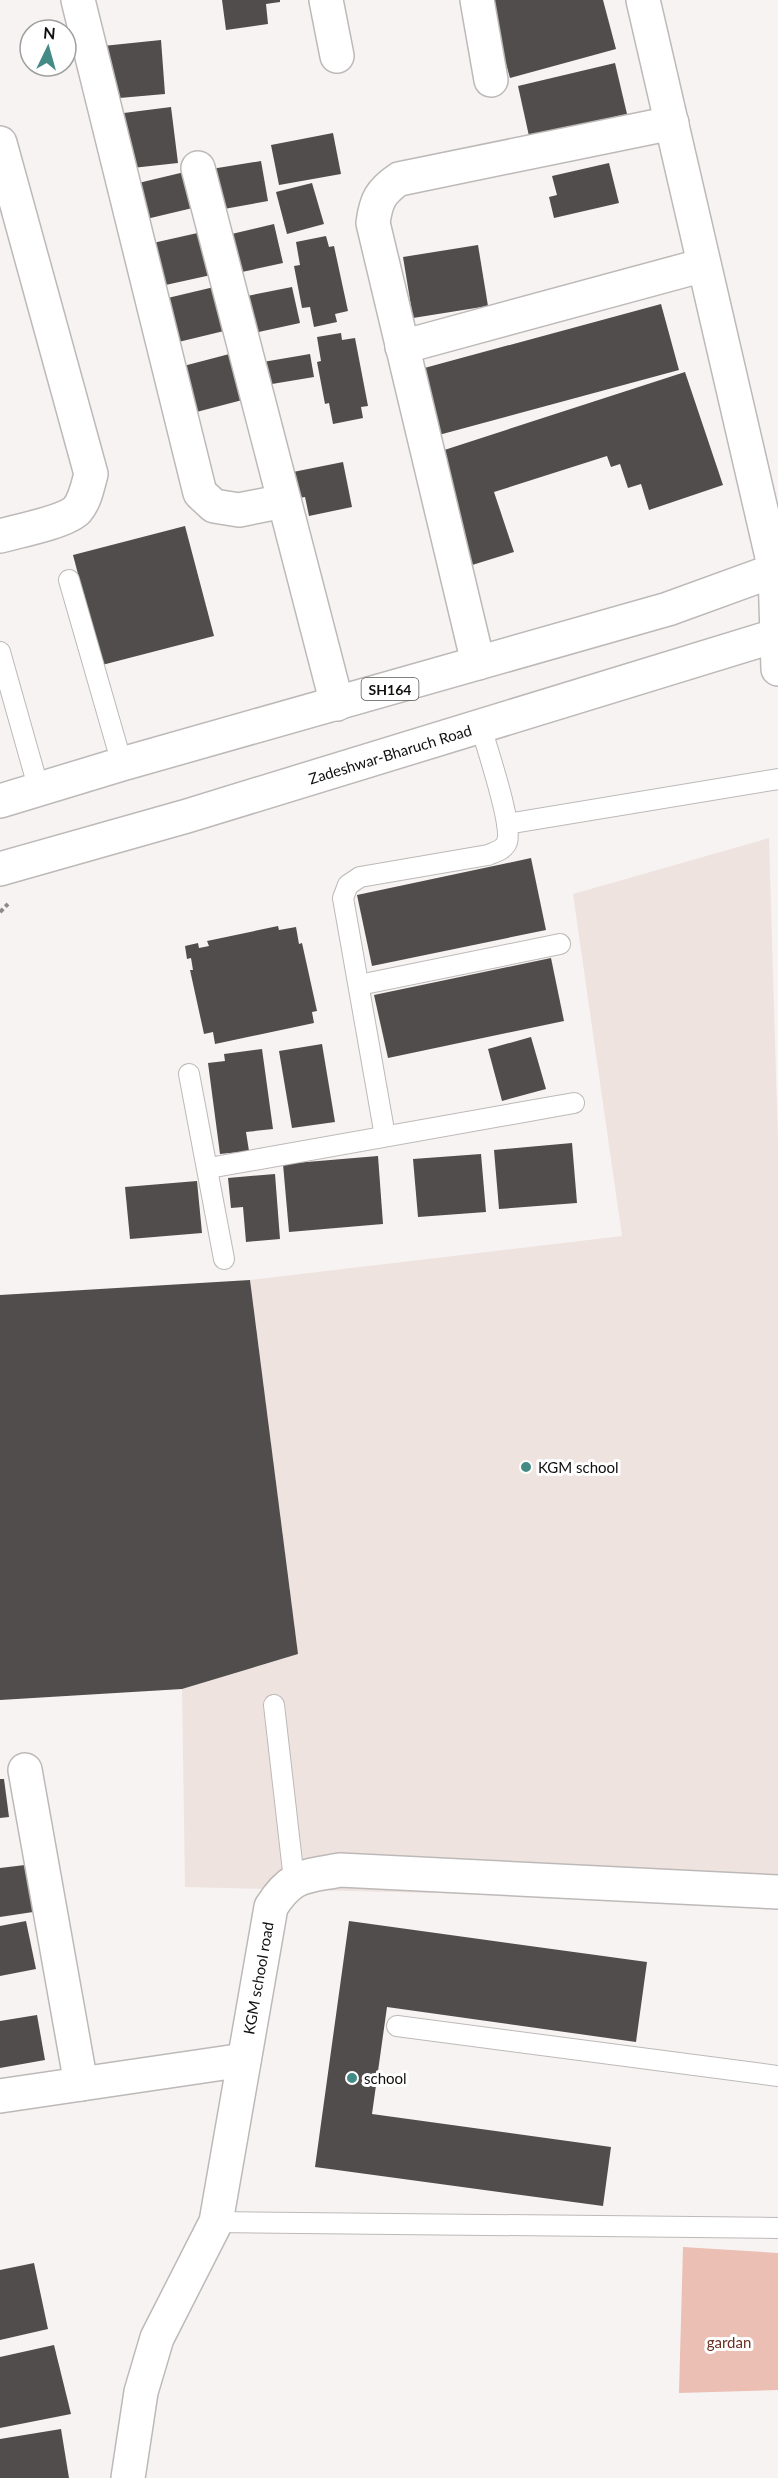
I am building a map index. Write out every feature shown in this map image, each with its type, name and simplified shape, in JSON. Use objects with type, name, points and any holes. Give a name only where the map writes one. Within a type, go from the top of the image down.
[{"type":"street","points":[[78,0],[200,493],[214,506],[239,510],[284,501]]},
{"type":"street","points":[[326,0],[337,56]]},
{"type":"street","points":[[477,0],[491,80]]},
{"type":"street","points":[[643,0],[777,570],[778,669]]},
{"type":"street","points":[[478,663],[373,223],[376,202],[383,190],[399,179],[672,123]]},
{"type":"street","points":[[0,536],[56,520],[76,510],[86,493],[91,474],[2,157]]},
{"type":"street","points":[[198,168],[337,704]]},
{"type":"street","points":[[402,347],[704,265]]},
{"type":"street","name":"SH164","points":[[0,801],[122,764],[668,609],[777,570]]},
{"type":"street","name":"Zadeshwar-Bharuch Road","points":[[0,869],[778,636]]},
{"type":"street","points":[[25,1770],[81,2084]]},
{"type":"street","points":[[294,1880],[339,1870],[778,1892]]},
{"type":"street","name":"KGM school road","points":[[128,2478],[141,2392],[157,2338],[216,2222],[271,1907],[280,1893],[294,1880]]},
{"type":"street","points":[[0,2096],[244,2060]]},
{"type":"lane","points":[[69,580],[122,764]]},
{"type":"lane","points":[[0,652],[39,790]]},
{"type":"lane","points":[[385,1136],[343,898],[348,885],[360,877],[488,855],[501,850],[507,842],[507,824],[480,727]]},
{"type":"lane","points":[[507,824],[778,780]]},
{"type":"lane","points":[[359,985],[560,944]]},
{"type":"lane","points":[[189,1074],[209,1168],[224,1260]]},
{"type":"lane","points":[[209,1168],[574,1103]]},
{"type":"lane","points":[[274,1706],[294,1880]]},
{"type":"lane","points":[[397,2026],[778,2076]]},
{"type":"lane","points":[[216,2222],[778,2228]]},
{"type":"shaded area","name":"KGM school","points":[[769,838],[778,1143],[778,1896],[434,1893],[185,1887],[182,1689],[298,1654],[250,1280],[622,1236],[573,894]]},
{"type":"green space","name":"gardan","points":[[683,2247],[778,2253],[778,2390],[679,2393]]},
{"type":"building","points":[[222,0],[280,0],[280,2],[266,4],[268,24],[226,30]]},
{"type":"building","points":[[488,0],[603,0],[616,49],[510,78]]},
{"type":"building","points":[[161,40],[165,94],[108,99],[103,46]]},
{"type":"building","points":[[615,63],[627,114],[529,136],[518,86]]},
{"type":"building","points":[[171,107],[178,163],[123,169],[116,114]]},
{"type":"building","points":[[333,133],[341,174],[279,185],[271,145]]},
{"type":"building","points":[[261,161],[268,201],[213,211],[205,170]]},
{"type":"building","points":[[609,163],[619,203],[554,218],[549,197],[557,195],[552,176]]},
{"type":"building","points":[[193,170],[201,206],[138,221],[130,185]]},
{"type":"building","points":[[312,183],[324,224],[287,234],[276,192]]},
{"type":"building","points":[[274,224],[283,263],[228,275],[219,237]]},
{"type":"building","points":[[202,232],[211,275],[152,288],[144,245]]},
{"type":"building","points":[[326,236],[329,247],[334,246],[348,311],[335,314],[337,322],[314,327],[310,307],[302,308],[294,266],[300,265],[296,242]]},
{"type":"building","points":[[478,245],[488,306],[413,318],[403,257]]},
{"type":"building","points":[[214,287],[224,331],[166,345],[155,301]]},
{"type":"building","points":[[292,287],[300,323],[245,335],[237,298]]},
{"type":"building","points":[[661,304],[679,370],[435,436],[417,370]]},
{"type":"building","points":[[341,333],[342,340],[355,338],[368,406],[361,407],[363,418],[333,424],[329,403],[325,404],[317,362],[321,361],[317,337]]},
{"type":"building","points":[[237,352],[250,398],[185,415],[172,369]]},
{"type":"building","points":[[310,354],[314,377],[260,386],[257,363]]},
{"type":"building","points":[[685,372],[723,485],[649,510],[641,484],[628,488],[620,464],[611,467],[607,456],[494,492],[514,552],[469,566],[432,454]]},
{"type":"building","points":[[343,462],[352,507],[309,516],[305,497],[293,499],[288,473]]},
{"type":"building","points":[[185,526],[214,636],[102,665],[73,555]]},
{"type":"building","points":[[531,858],[546,930],[372,966],[357,895]]},
{"type":"building","points":[[278,926],[279,930],[296,927],[299,944],[302,943],[317,1011],[312,1012],[314,1023],[215,1044],[213,1032],[204,1034],[190,970],[193,970],[191,958],[187,959],[185,946],[198,943],[199,948],[209,946],[207,941]]},
{"type":"building","points":[[551,958],[564,1021],[388,1058],[374,995]]},
{"type":"building","points":[[531,1037],[546,1089],[502,1101],[488,1049]]},
{"type":"building","points":[[322,1044],[335,1122],[292,1128],[279,1051]]},
{"type":"building","points":[[262,1049],[273,1129],[246,1132],[249,1151],[220,1154],[208,1063],[225,1061],[224,1054]]},
{"type":"building","points":[[572,1143],[577,1203],[499,1209],[494,1150]]},
{"type":"building","points":[[481,1154],[486,1212],[418,1217],[413,1159]]},
{"type":"building","points":[[378,1156],[383,1224],[289,1232],[283,1164]]},
{"type":"building","points":[[275,1174],[280,1239],[246,1242],[243,1207],[231,1208],[228,1178]]},
{"type":"building","points":[[197,1181],[202,1233],[130,1239],[125,1187]]},
{"type":"building","points":[[250,1280],[298,1654],[182,1689],[0,1700],[0,1295]]},
{"type":"building","points":[[0,1779],[4,1779],[9,1817],[0,1818]]},
{"type":"building","points":[[25,1865],[33,1912],[0,1917],[0,1868]]},
{"type":"building","points":[[26,1921],[36,1969],[0,1976],[0,1926]]},
{"type":"building","name":"school","points":[[349,1921],[647,1962],[636,2042],[387,2007],[372,2114],[611,2147],[603,2206],[315,2167]]},
{"type":"building","points":[[37,2015],[45,2060],[0,2068],[0,2021]]},
{"type":"building","points":[[34,2263],[48,2329],[0,2340],[0,2270]]},
{"type":"building","points":[[54,2345],[71,2414],[0,2428],[0,2357]]},
{"type":"building","points":[[61,2429],[69,2478],[0,2478],[0,2439]]},
{"type":"place","name":"KGM school","points":[[526,1467]]},
{"type":"place","name":"school","points":[[352,2078]]}]
